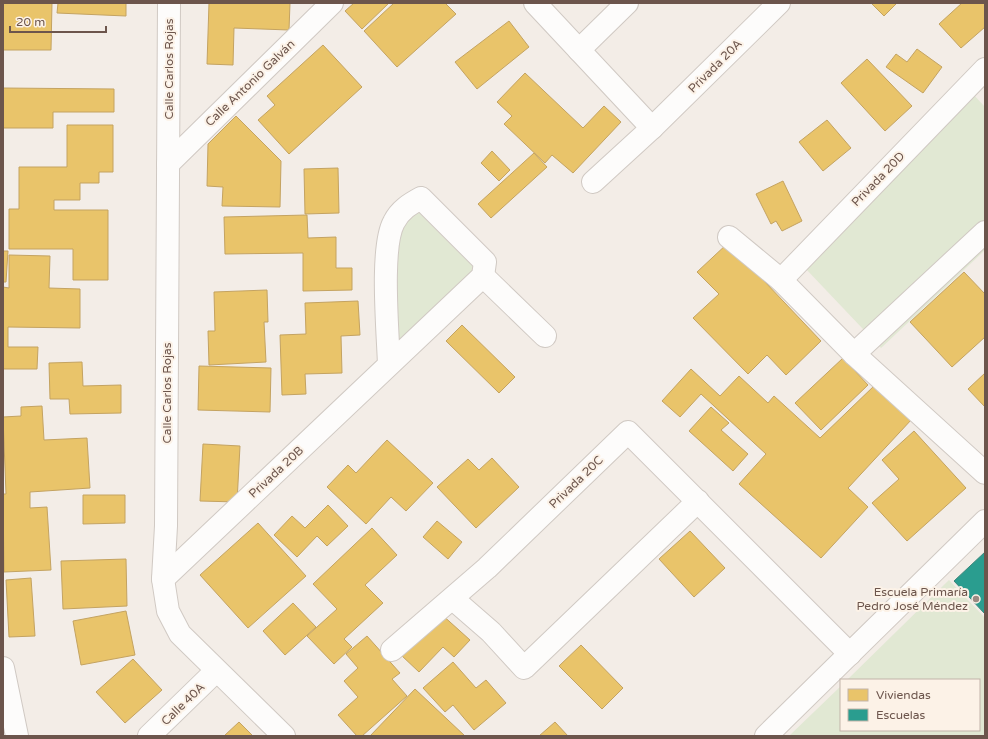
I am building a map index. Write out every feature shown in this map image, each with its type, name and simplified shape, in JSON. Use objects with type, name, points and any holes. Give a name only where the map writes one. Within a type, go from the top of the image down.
[{"type":"street","name":"Calle Carlos Rojas","points":[[169,3],[166,518],[163,579],[168,611],[180,634],[216,671],[284,736]]},
{"type":"street","name":"Calle Antonio Galván","points":[[168,164],[332,3]]},
{"type":"street","points":[[535,3],[652,128]]},
{"type":"street","points":[[579,50],[627,3]]},
{"type":"street","name":"Privada 20A","points":[[593,182],[652,128],[779,3]]},
{"type":"street","name":"Privada 20D","points":[[781,280],[982,78]]},
{"type":"street","points":[[389,365],[386,276],[388,247],[393,222],[406,206],[421,198],[485,262],[483,276],[545,336]]},
{"type":"street","points":[[854,354],[985,232]]},
{"type":"street","points":[[729,236],[781,280],[854,354],[985,474]]},
{"type":"street","name":"Privada 20B","points":[[163,579],[483,276]]},
{"type":"street","name":"Privada 20C","points":[[392,650],[453,599],[628,432],[850,654]]},
{"type":"street","points":[[453,599],[491,632],[524,668],[698,501]]},
{"type":"street","points":[[766,736],[985,521]]},
{"type":"street","points":[[3,668],[17,736]]},
{"type":"street","name":"Calle 40A","points":[[149,736],[216,671]]},
{"type":"green space","points":[[971,92],[985,107],[985,250],[881,348],[806,269]]},
{"type":"green space","points":[[421,198],[485,262],[389,365],[388,247]]},
{"type":"green space","points":[[949,580],[985,618],[985,736],[789,736],[840,687],[840,731],[980,731],[980,679],[848,679]]},
{"type":"building: Viviendas","points":[[3,3],[52,3],[51,50],[3,50]]},
{"type":"building: Viviendas","points":[[58,3],[126,3],[126,16],[57,13]]},
{"type":"building: Viviendas","points":[[209,3],[290,3],[289,30],[234,28],[233,65],[207,64]]},
{"type":"building: Viviendas","points":[[354,3],[389,3],[362,29],[345,11]]},
{"type":"building: Viviendas","points":[[394,3],[445,3],[456,14],[397,67],[364,31]]},
{"type":"building: Viviendas","points":[[871,3],[897,3],[884,16]]},
{"type":"building: Viviendas","points":[[962,3],[985,3],[985,27],[961,48],[939,24]]},
{"type":"building: Viviendas","points":[[509,21],[529,47],[477,89],[455,62]]},
{"type":"building: Viviendas","points":[[323,45],[362,87],[289,154],[258,120],[275,105],[267,96]]},
{"type":"building: Viviendas","points":[[917,49],[942,67],[923,93],[886,67],[896,54],[907,62]]},
{"type":"building: Viviendas","points":[[867,59],[912,106],[885,131],[841,83]]},
{"type":"building: Viviendas","points":[[525,73],[583,128],[604,106],[621,122],[573,173],[552,155],[545,163],[504,124],[512,116],[497,102]]},
{"type":"building: Viviendas","points":[[3,88],[114,89],[114,112],[53,112],[53,128],[3,128]]},
{"type":"building: Viviendas","points":[[236,116],[281,161],[280,207],[222,206],[223,187],[207,186],[208,144]]},
{"type":"building: Viviendas","points":[[827,120],[851,148],[823,171],[799,142]]},
{"type":"building: Viviendas","points":[[67,125],[113,125],[113,172],[99,172],[99,183],[80,183],[80,200],[54,200],[54,210],[108,210],[108,280],[73,280],[73,249],[9,249],[9,209],[19,209],[19,167],[67,167]]},
{"type":"building: Viviendas","points":[[492,151],[510,170],[499,181],[481,163]]},
{"type":"building: Viviendas","points":[[534,153],[547,167],[491,218],[478,204]]},
{"type":"building: Viviendas","points":[[338,168],[339,213],[305,214],[304,169]]},
{"type":"building: Viviendas","points":[[783,181],[802,221],[782,231],[776,221],[771,224],[756,194]]},
{"type":"building: Viviendas","points":[[307,215],[308,238],[336,237],[336,268],[352,268],[352,290],[303,291],[303,253],[225,254],[224,217]]},
{"type":"building: Viviendas","points":[[728,243],[821,341],[786,375],[767,355],[748,374],[693,318],[719,294],[697,272]]},
{"type":"building: Viviendas","points":[[3,251],[8,251],[6,282],[3,282]]},
{"type":"building: Viviendas","points":[[9,255],[50,256],[49,288],[80,289],[80,328],[8,327],[8,347],[38,347],[37,369],[3,369],[3,287],[9,288]]},
{"type":"building: Viviendas","points":[[964,272],[985,294],[985,337],[952,367],[910,322]]},
{"type":"building: Viviendas","points":[[267,290],[268,322],[264,322],[266,362],[209,365],[208,331],[215,331],[214,292]]},
{"type":"building: Viviendas","points":[[358,301],[360,335],[341,336],[342,373],[305,374],[306,394],[282,395],[280,335],[306,334],[305,303]]},
{"type":"building: Viviendas","points":[[462,325],[515,377],[499,393],[446,341]]},
{"type":"building: Viviendas","points":[[843,358],[868,385],[821,430],[795,403]]},
{"type":"building: Viviendas","points":[[82,362],[83,386],[121,385],[121,413],[70,414],[69,399],[50,399],[49,363]]},
{"type":"building: Viviendas","points":[[199,366],[271,368],[270,412],[198,410]]},
{"type":"building: Viviendas","points":[[691,369],[720,396],[739,376],[768,403],[774,396],[820,438],[875,385],[912,419],[848,488],[868,507],[821,558],[739,484],[766,454],[701,394],[680,417],[662,401]]},
{"type":"building: Viviendas","points":[[985,373],[985,407],[968,389]]},
{"type":"building: Viviendas","points":[[42,406],[44,440],[87,438],[90,488],[30,492],[30,508],[47,507],[51,570],[4,572],[3,494],[6,494],[3,417],[21,416],[21,407]]},
{"type":"building: Viviendas","points":[[711,407],[729,423],[721,430],[748,454],[733,471],[689,431]]},
{"type":"building: Viviendas","points":[[914,431],[966,488],[907,541],[872,503],[899,479],[882,460]]},
{"type":"building: Viviendas","points":[[387,440],[433,483],[406,511],[391,497],[366,524],[327,487],[348,465],[356,473]]},
{"type":"building: Viviendas","points":[[203,444],[240,446],[237,502],[200,501]]},
{"type":"building: Viviendas","points":[[492,458],[519,487],[476,528],[437,487],[468,459],[479,470]]},
{"type":"building: Viviendas","points":[[83,495],[125,495],[125,523],[83,524]]},
{"type":"building: Viviendas","points":[[328,505],[348,526],[327,546],[317,536],[297,557],[274,535],[292,516],[305,528]]},
{"type":"building: Viviendas","points":[[437,521],[462,542],[448,559],[423,537]]},
{"type":"building: Viviendas","points":[[258,523],[306,576],[248,628],[200,575]]},
{"type":"building: Viviendas","points":[[372,528],[397,555],[365,585],[383,603],[344,639],[352,647],[334,664],[307,636],[337,609],[313,584]]},
{"type":"building: Viviendas","points":[[690,531],[725,568],[694,597],[659,559]]},
{"type":"building: Viviendas","points":[[126,559],[127,606],[63,609],[61,561]]},
{"type":"building: Viviendas","points":[[31,578],[35,636],[9,637],[6,580]]},
{"type":"building: Viviendas","points":[[293,603],[316,627],[285,655],[263,631]]},
{"type":"building: Viviendas","points":[[126,611],[135,655],[81,665],[73,621]]},
{"type":"building: Viviendas","points":[[440,613],[470,640],[454,657],[443,647],[419,672],[401,655]]},
{"type":"building: Viviendas","points":[[367,636],[400,673],[392,679],[407,696],[362,736],[357,736],[338,715],[358,697],[344,681],[358,668],[346,654]]},
{"type":"building: Viviendas","points":[[581,645],[623,688],[602,709],[559,666]]},
{"type":"building: Viviendas","points":[[133,659],[162,690],[125,723],[96,692]]},
{"type":"building: Viviendas","points":[[453,662],[476,688],[486,680],[506,703],[474,730],[453,705],[445,712],[423,688]]},
{"type":"building: Viviendas","points":[[415,689],[465,736],[370,736]]},
{"type":"building: Viviendas","points":[[239,722],[253,736],[224,736]]},
{"type":"building: Viviendas","points":[[555,722],[568,736],[539,736]]},
{"type":"building: Escuelas","name":"Escuela Primaría Pedro José Méndez","points":[[985,552],[985,614],[954,581]]},
{"type":"place","name":"Escuela Primaría Pedro José Méndez","points":[[976,599]]}]
